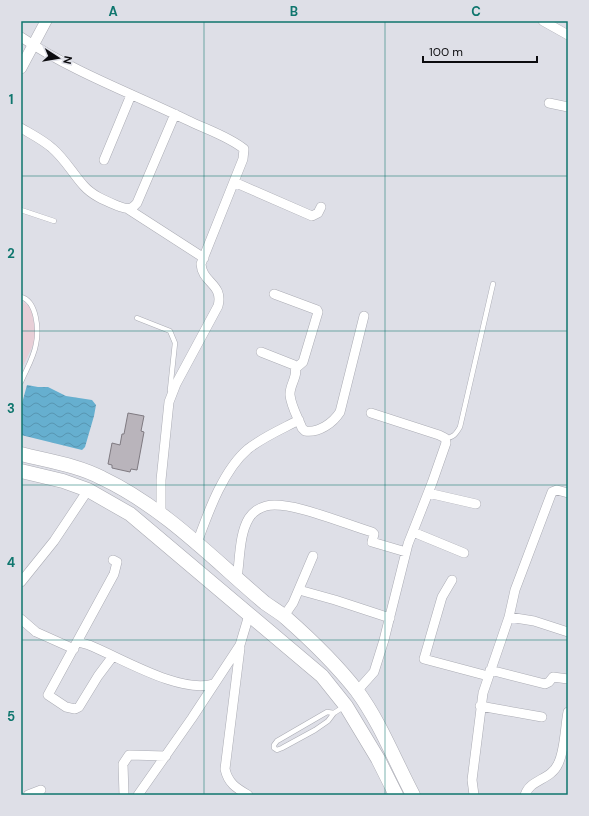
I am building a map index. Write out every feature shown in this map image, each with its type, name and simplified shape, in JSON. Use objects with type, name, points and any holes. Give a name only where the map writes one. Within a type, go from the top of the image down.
[{"type":"main road","points":[[21,454],[80,468],[102,477],[140,499],[197,543],[266,604],[284,616],[325,655],[357,691],[374,719],[413,795]]},
{"type":"main road","points":[[22,474],[64,481],[88,490],[130,514],[322,676],[346,706],[378,759],[396,795]]},
{"type":"street","points":[[21,68],[46,21]]},
{"type":"street","points":[[543,21],[568,35]]},
{"type":"street","points":[[21,37],[33,46],[100,82],[175,114],[244,149],[243,159],[202,264],[202,271],[213,283],[220,298],[218,306],[176,384],[169,402],[161,480],[161,514]]},
{"type":"street","points":[[104,160],[131,94]]},
{"type":"street","points":[[549,103],[568,107]]},
{"type":"street","points":[[128,210],[137,203],[175,114]]},
{"type":"street","points":[[21,128],[52,147],[62,157],[84,186],[91,192],[103,200],[128,210],[204,258]]},
{"type":"street","points":[[234,182],[312,216],[318,213],[321,207]]},
{"type":"street","points":[[274,294],[317,310],[318,312],[302,362],[296,368],[290,394],[302,428],[309,432],[333,423],[340,412],[364,316]]},
{"type":"street","points":[[261,352],[294,365],[296,368]]},
{"type":"street","points":[[357,691],[374,672],[390,618],[406,552],[446,443],[445,438],[371,413]]},
{"type":"street","points":[[197,543],[213,503],[237,461],[248,449],[264,438],[299,420]]},
{"type":"street","points":[[21,582],[54,541],[88,490]]},
{"type":"street","points":[[474,795],[472,780],[480,706],[489,673],[509,617],[515,590],[552,492],[557,490],[568,493]]},
{"type":"street","points":[[428,493],[476,504]]},
{"type":"street","points":[[237,578],[241,546],[248,519],[255,511],[266,506],[276,505],[318,514],[372,532],[374,534],[372,542],[406,552]]},
{"type":"street","points":[[413,532],[464,553]]},
{"type":"street","points":[[284,616],[293,603],[313,556]]},
{"type":"street","points":[[113,560],[117,562],[117,567],[76,646],[48,694],[49,697],[72,709],[79,707],[98,676],[113,656]]},
{"type":"street","points":[[452,580],[442,597],[424,659],[545,684],[549,682],[553,676],[568,679]]},
{"type":"street","points":[[299,590],[390,618]]},
{"type":"street","points":[[248,614],[240,645],[225,769],[227,777],[232,784],[248,795]]},
{"type":"street","points":[[509,617],[534,621],[568,632]]},
{"type":"street","points":[[21,619],[36,632],[76,646],[113,656],[171,681],[207,686],[213,684]]},
{"type":"street","points":[[138,795],[166,756],[240,645]]},
{"type":"street","points":[[480,706],[542,717]]},
{"type":"street","points":[[525,795],[530,785],[550,774],[558,764],[568,712]]},
{"type":"street","points":[[124,795],[123,764],[129,755],[166,756]]},
{"type":"street","points":[[28,795],[41,790]]},
{"type":"lane","points":[[21,210],[54,222]]},
{"type":"lane","points":[[445,438],[451,438],[457,434],[460,427],[493,284]]},
{"type":"lane","points":[[21,297],[28,300],[33,307],[37,343],[21,382]]},
{"type":"lane","points":[[137,318],[170,331],[173,335],[175,343],[169,402]]},
{"type":"lane","points":[[334,713],[327,712],[277,741],[274,748],[277,750],[282,748],[315,730],[328,721],[334,713],[346,706]]},
{"type":"shaded area","points":[[21,300],[32,309],[36,339],[21,370]]},
{"type":"water","points":[[27,385],[48,387],[66,396],[92,400],[96,405],[94,416],[85,447],[82,450],[21,435],[21,407]]},
{"type":"building","points":[[128,413],[144,416],[141,431],[144,432],[137,470],[131,469],[130,472],[112,468],[112,465],[108,464],[112,443],[120,445],[122,434],[124,434]]}]
